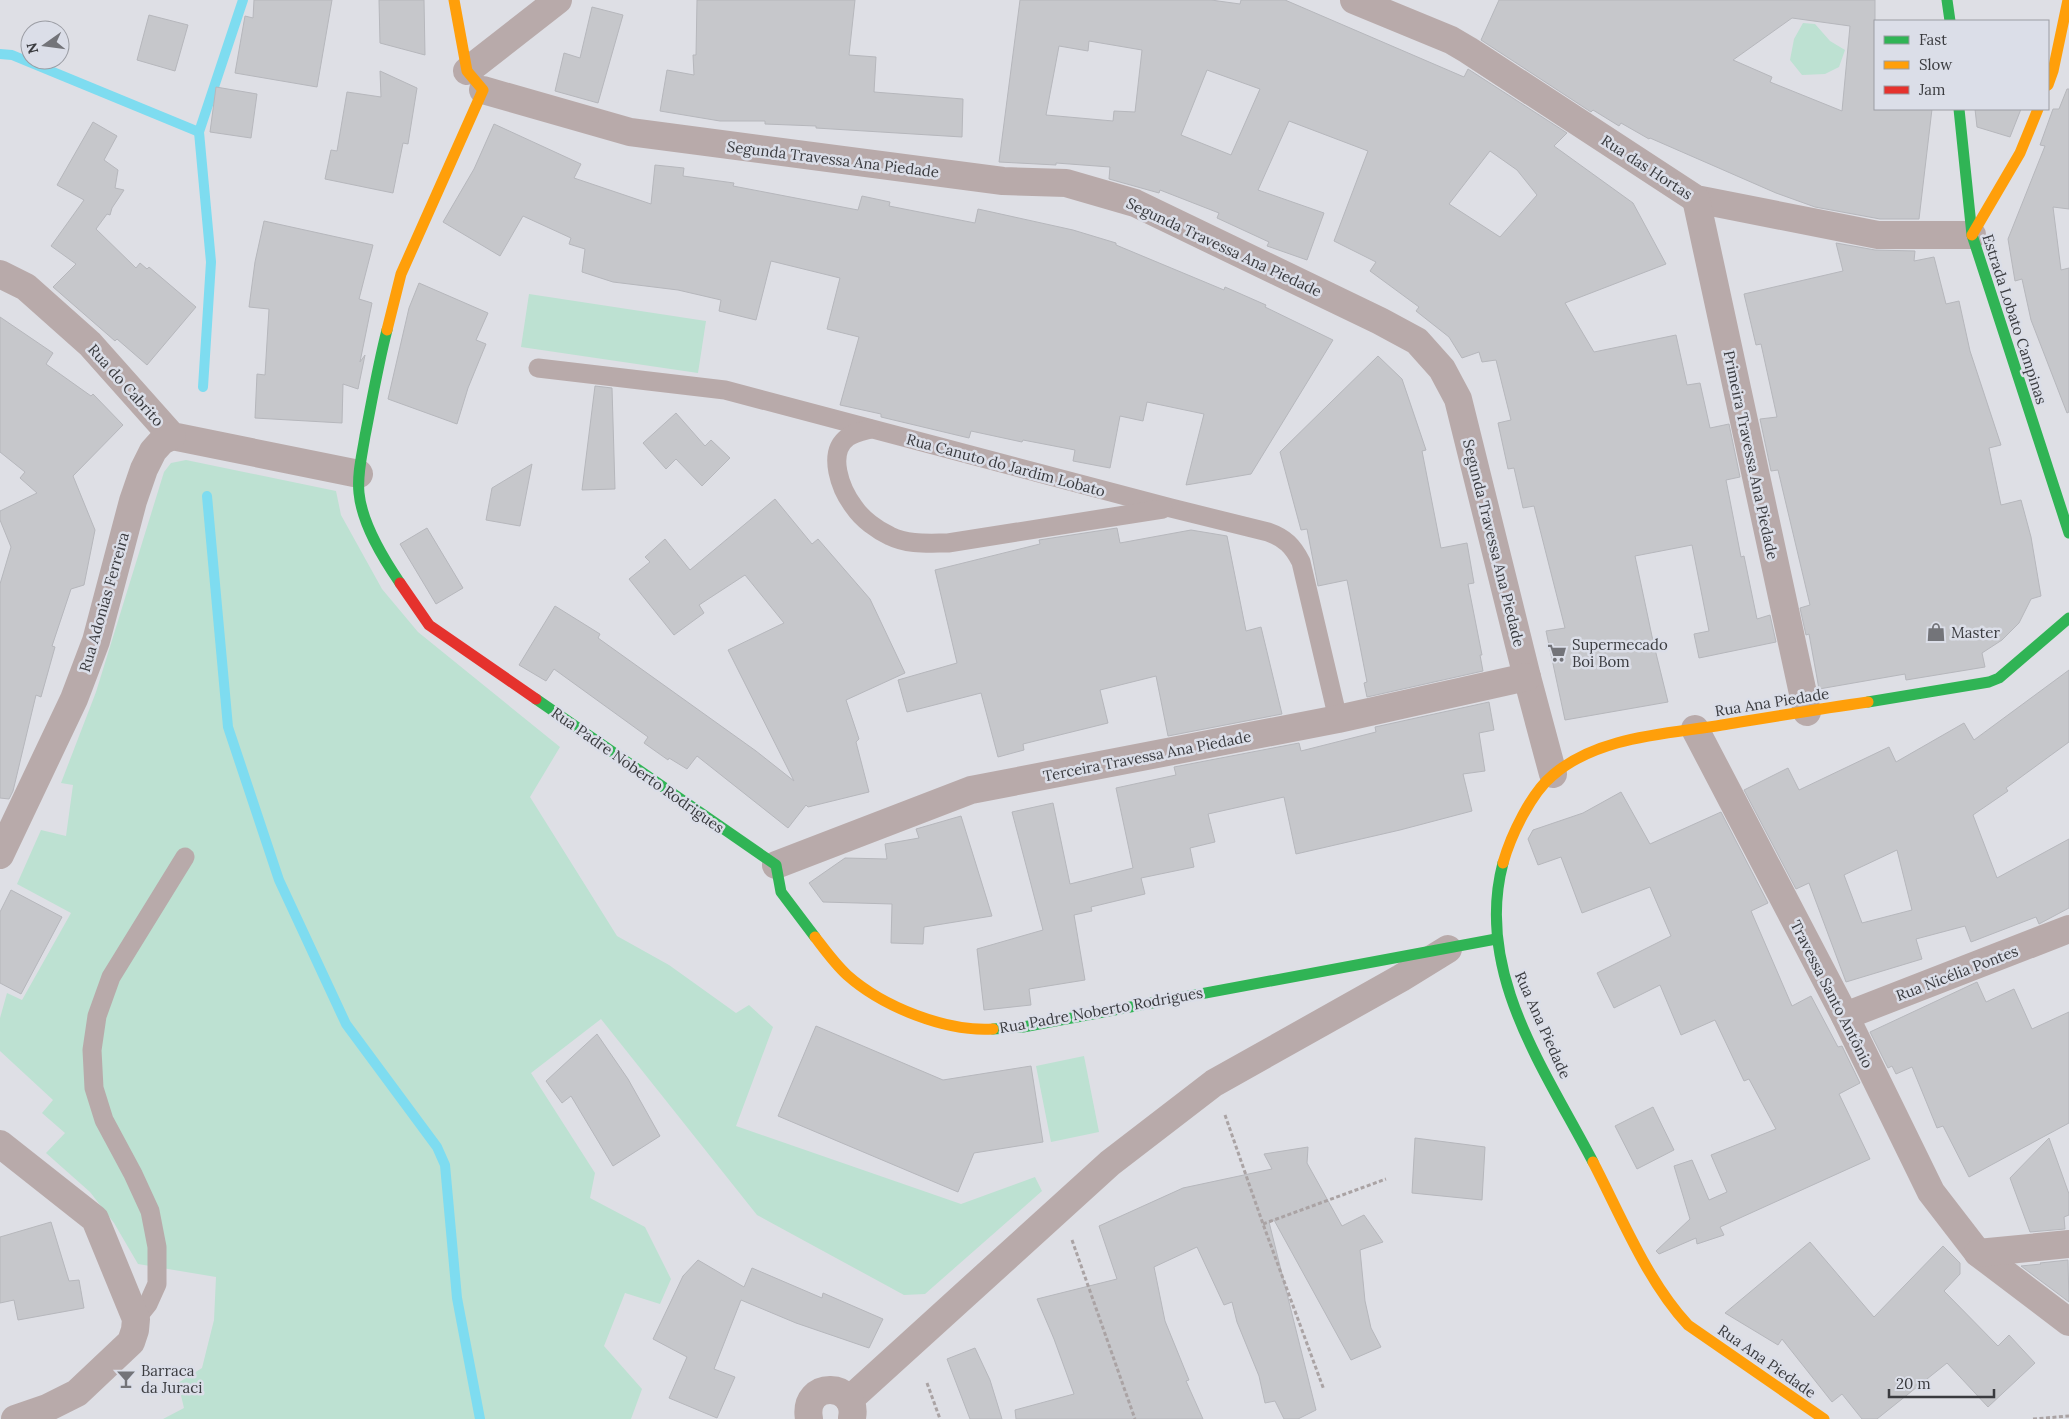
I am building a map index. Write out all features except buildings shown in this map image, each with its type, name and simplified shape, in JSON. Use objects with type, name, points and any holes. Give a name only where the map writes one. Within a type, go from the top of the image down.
[{"type":"street","points":[[454,0],[475,80],[558,0]]},
{"type":"street","name":"Rua das Hortas","points":[[1354,0],[1451,40],[1696,199],[1878,235],[1972,235]]},
{"type":"street","points":[[1947,0],[1950,20]]},
{"type":"street","points":[[2049,82],[2068,0]]},
{"type":"street","name":"Rua Padre Noberto Rodrigues","points":[[475,80],[401,274],[376,374],[359,474],[359,494],[363,512],[382,557],[429,625],[776,865],[781,892],[831,958],[848,976],[873,993],[911,1014],[929,1021],[980,1030],[1023,1026],[1496,938]]},
{"type":"street","name":"Segunda Travessa Ana Piedade","points":[[475,80],[630,132],[1003,181],[1066,183],[1135,203],[1380,321],[1417,341],[1442,369],[1458,399],[1553,774]]},
{"type":"street","name":"Estrada Lobato Campinas","points":[[1959,110],[1972,235],[2069,533]]},
{"type":"street","points":[[1972,235],[2020,153],[2038,110]]},
{"type":"street","name":"Primeira Travessa Ana Piedade","points":[[1696,199],[1807,712]]},
{"type":"street","name":"Rua do Cabrito","points":[[0,274],[26,287],[90,344],[172,436],[359,474]]},
{"type":"street","name":"Rua Adonias Ferreira","points":[[0,855],[74,699],[96,641],[133,501],[144,468],[153,451],[162,441],[172,436]]},
{"type":"street","name":"Rua Ana Piedade","points":[[1824,1419],[1688,1325],[1671,1307],[1656,1284],[1540,1062],[1512,999],[1502,968],[1496,938],[1496,909],[1500,874],[1511,837],[1531,802],[1553,774],[1579,757],[1609,746],[1637,739],[1990,682],[1999,678],[2069,618]]},
{"type":"street","name":"Terceira Travessa Ana Piedade","points":[[776,865],[971,790],[1338,719],[1527,677]]},
{"type":"street","name":"Travessa Santo Antônio","points":[[1695,729],[1845,1016],[1931,1192],[1978,1253],[2069,1322]]},
{"type":"street","name":"Rua Nicélia Pontes","points":[[1845,1016],[2069,929]]},
{"type":"street","name":"Rua Padre Noberto Rodrigues","points":[[809,1419],[809,1404],[818,1393],[832,1389],[845,1395],[850,1410],[1060,1207],[1110,1162],[1214,1082],[1392,983],[1452,947]]},
{"type":"street","points":[[0,1144],[95,1219],[136,1319],[135,1330],[130,1342],[77,1393],[47,1408],[16,1419]]},
{"type":"street","points":[[1978,1253],[2069,1244]]},
{"type":"lane","name":"Rua Canuto do Jardim Lobato","points":[[538,368],[724,390],[1268,532],[1289,543],[1301,562],[1338,719]]},
{"type":"lane","points":[[870,429],[848,436],[839,448],[837,466],[843,488],[854,508],[870,524],[891,537],[916,543],[948,543],[1171,508]]},
{"type":"lane","points":[[136,1319],[148,1304],[157,1284],[157,1247],[150,1211],[133,1174],[104,1120],[94,1088],[92,1050],[97,1016],[111,977],[185,857]]},
{"type":"path","points":[[1214,1082],[1263,1224],[1324,1390]]},
{"type":"path","points":[[1263,1224],[1386,1179]]},
{"type":"path","points":[[1060,1207],[1135,1419]]},
{"type":"path","points":[[927,1383],[940,1419]]},
{"type":"path","points":[[2033,1419],[2069,1416]]},
{"type":"green space","points":[[1803,23],[1815,24],[1830,41],[1845,50],[1839,67],[1825,74],[1802,75],[1790,60],[1794,39]]},
{"type":"green space","points":[[529,294],[706,321],[698,373],[521,347]]},
{"type":"green space","points":[[186,460],[336,491],[341,515],[382,589],[418,632],[560,747],[530,797],[617,936],[669,965],[736,1013],[749,1005],[773,1027],[736,1126],[961,1204],[1035,1177],[1042,1191],[925,1294],[904,1295],[757,1215],[601,1019],[531,1073],[595,1173],[590,1198],[645,1227],[671,1279],[660,1304],[625,1293],[604,1346],[642,1389],[631,1419],[163,1419],[184,1408],[178,1383],[202,1368],[214,1320],[216,1277],[138,1264],[114,1223],[90,1192],[46,1153],[65,1133],[42,1113],[53,1100],[0,1051],[0,1018],[7,993],[22,1000],[71,913],[17,884],[41,830],[66,836],[73,785],[61,783],[96,692],[164,472],[171,463]]},
{"type":"green space","points":[[1084,1056],[1099,1132],[1051,1142],[1036,1066]]},
{"type":"waterway","points":[[203,387],[211,262],[199,132],[243,0]]},
{"type":"waterway","points":[[0,54],[12,55],[199,132]]},
{"type":"waterway","points":[[207,496],[228,727],[279,880],[346,1024],[437,1147],[445,1165],[457,1298],[480,1419]]},
{"type":"traffic: fast","points":[[1947,0],[1950,20]]},
{"type":"traffic: fast","points":[[1959,110],[1972,235],[2069,533]]},
{"type":"traffic: fast","points":[[387,330],[360,464],[359,493],[364,517],[369,529],[380,552],[400,583]]},
{"type":"traffic: fast","points":[[1868,702],[1989,682],[1999,678],[2069,618]]},
{"type":"traffic: fast","points":[[536,699],[776,865],[781,892],[815,937]]},
{"type":"traffic: fast","points":[[1503,863],[1497,903],[1498,943],[1506,981],[1519,1019],[1536,1056],[1593,1162]]},
{"type":"traffic: fast","points":[[993,1029],[1023,1027],[1496,939]]},
{"type":"traffic: slow","points":[[387,330],[401,274],[483,90],[467,71],[454,0]]},
{"type":"traffic: slow","points":[[2049,82],[2068,0]]},
{"type":"traffic: slow","points":[[1972,235],[2020,153],[2038,110]]},
{"type":"traffic: slow","points":[[1503,863],[1511,840],[1537,792],[1553,775],[1571,762],[1591,752],[1612,744],[1656,734],[1868,702]]},
{"type":"traffic: slow","points":[[815,937],[834,962],[847,975],[862,987],[897,1007],[936,1022],[975,1029],[993,1029]]},
{"type":"traffic: slow","points":[[1593,1162],[1647,1268],[1673,1308],[1688,1325],[1824,1419]]},
{"type":"traffic: jam","points":[[400,583],[429,625],[536,699]]},
{"type":"place","name":"Master","points":[[1936,632]]},
{"type":"place","name":"Supermecado Boi Bom","points":[[1557,653]]},
{"type":"place","name":"Barraca da Juraci","points":[[126,1379]]}]
